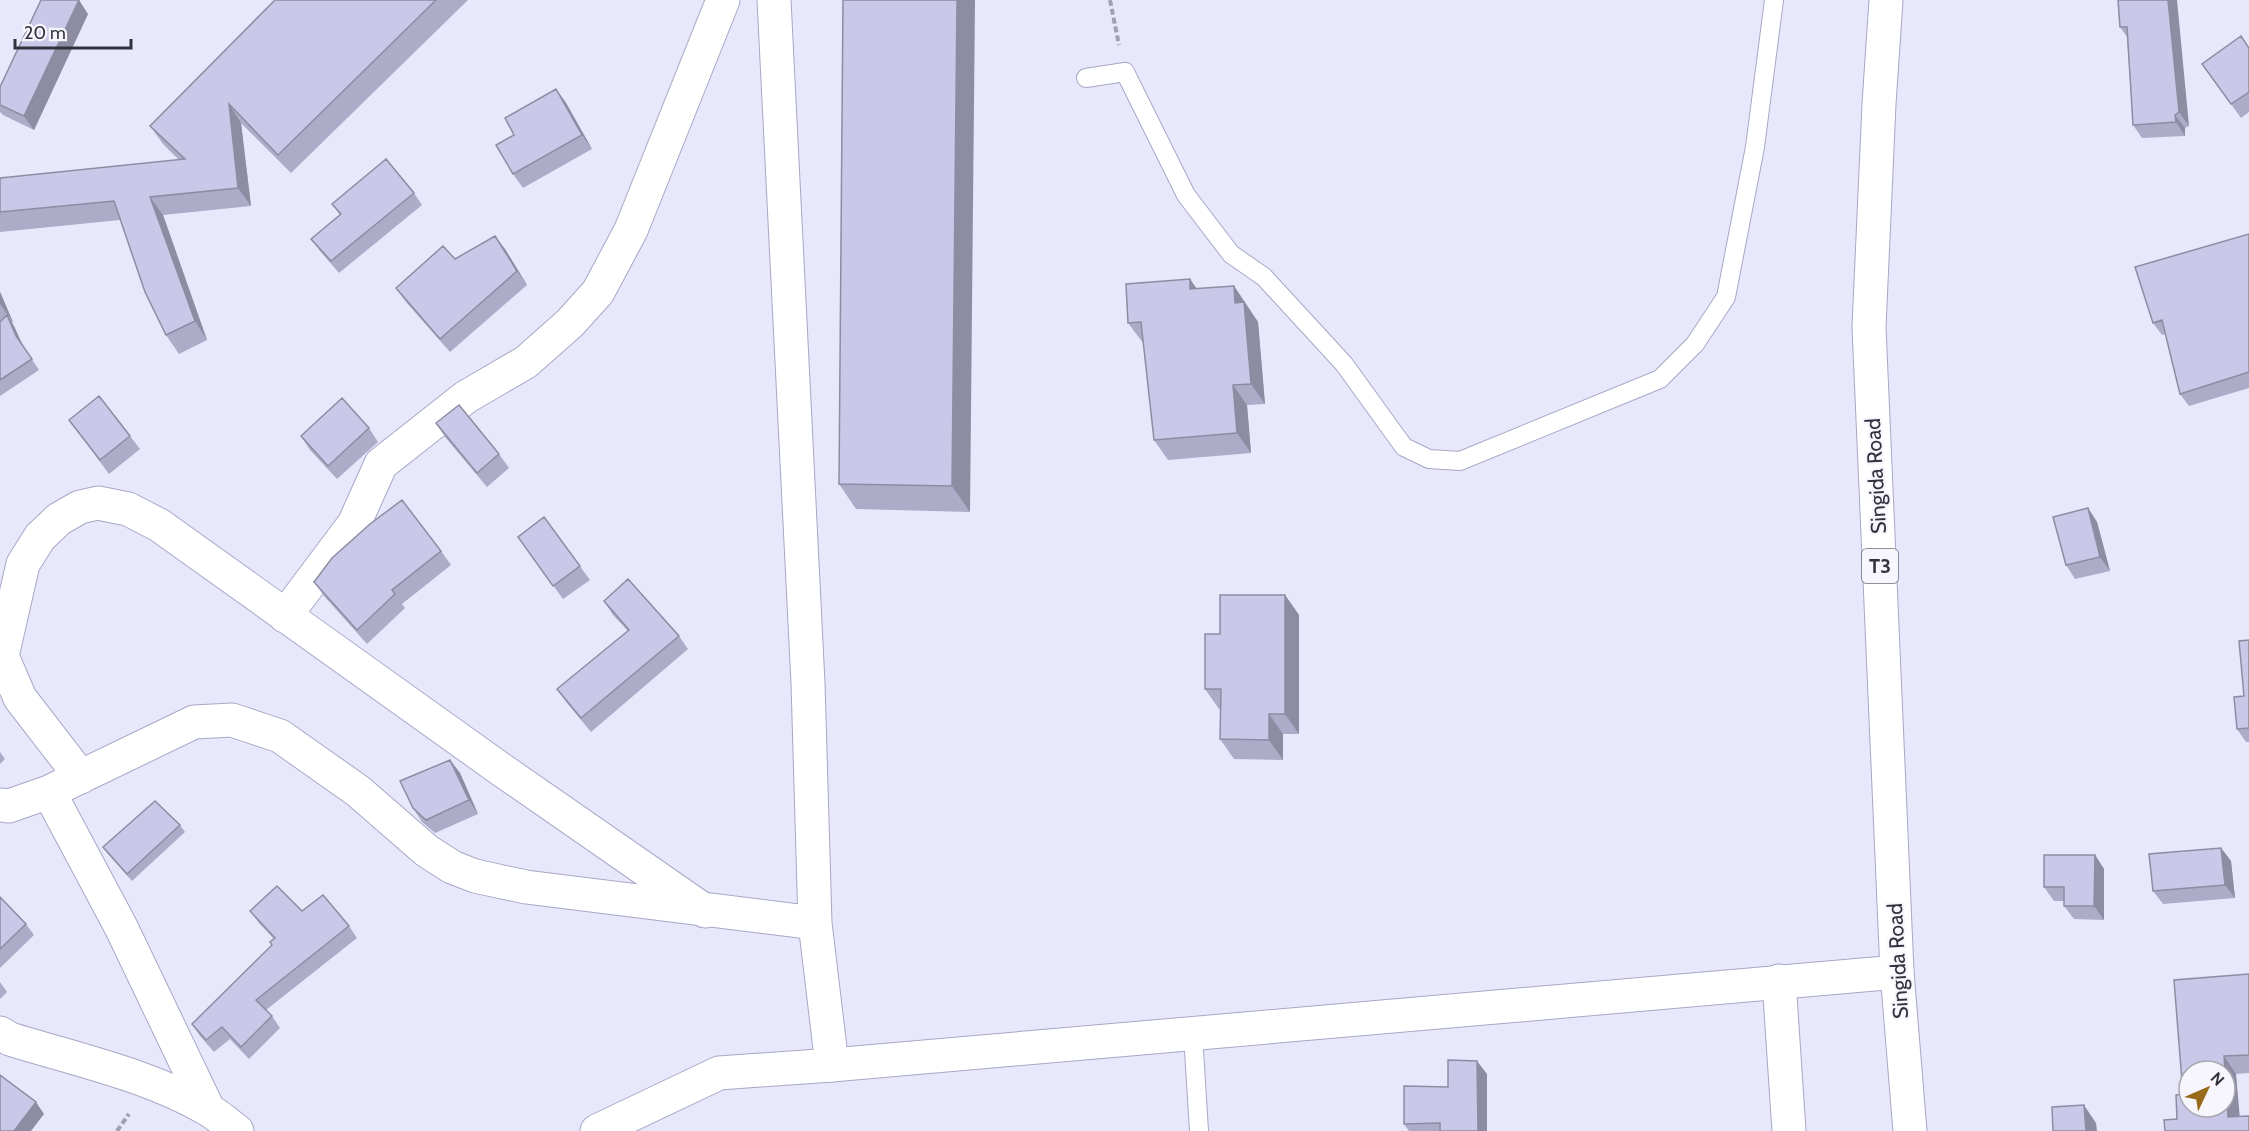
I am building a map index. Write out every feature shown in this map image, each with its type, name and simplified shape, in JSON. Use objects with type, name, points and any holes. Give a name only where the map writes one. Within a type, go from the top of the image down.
[{"type":"main road","points":[[285,616],[354,524],[381,464],[466,397],[526,362],[570,323],[598,292],[631,230],[723,0]]},
{"type":"main road","points":[[774,0],[808,683],[815,923],[832,1065]]},
{"type":"main road","name":"Singida Road","points":[[1886,0],[1869,327],[1897,972],[1910,1131]]},
{"type":"main road","points":[[81,777],[20,698],[1,656],[23,564],[40,537],[58,519],[80,507],[98,503],[128,509],[159,525],[499,768],[705,911]]},
{"type":"main road","points":[[0,805],[9,806],[49,792],[194,722],[232,720],[280,736],[358,791],[427,851],[452,867],[475,876],[526,887],[815,923]]},
{"type":"main road","points":[[49,792],[121,927],[208,1109]]},
{"type":"main road","points":[[597,1131],[719,1073],[1897,972]]},
{"type":"main road","points":[[1779,981],[1789,1131]]},
{"type":"main road","points":[[0,1033],[10,1039],[171,1091],[208,1109],[237,1131]]},
{"type":"lane","points":[[1086,78],[1125,72],[1186,195],[1231,254],[1264,277],[1344,364],[1404,447],[1429,459],[1460,461],[1660,379],[1695,344],[1726,297],[1755,147],[1774,0]]},
{"type":"lane","points":[[1193,1034],[1199,1131]]},
{"type":"path","points":[[1110,0],[1125,72]]},
{"type":"building","points":[[41,0],[79,0],[24,116],[0,105],[0,87]]},
{"type":"building","points":[[275,0],[436,0],[278,155],[229,104],[238,188],[150,197],[195,321],[166,335],[145,292],[114,201],[0,212],[0,178],[185,159],[150,126]]},
{"type":"building","points":[[843,0],[957,0],[952,486],[839,484]]},
{"type":"building","points":[[2118,0],[2168,0],[2179,112],[2175,115],[2176,122],[2133,125],[2127,27],[2120,27]]},
{"type":"building","points":[[2241,36],[2249,48],[2249,92],[2231,104],[2202,64]]},
{"type":"building","points":[[556,89],[582,135],[513,174],[496,145],[514,135],[505,118]]},
{"type":"building","points":[[386,159],[414,193],[331,261],[311,239],[341,214],[332,204]]},
{"type":"building","points":[[2249,234],[2249,372],[2180,394],[2162,320],[2153,323],[2135,267]]},
{"type":"building","points":[[495,236],[517,271],[440,339],[396,288],[443,246],[455,259]]},
{"type":"building","points":[[1190,279],[1190,289],[1234,286],[1235,303],[1244,302],[1251,384],[1233,385],[1237,433],[1154,440],[1141,322],[1128,323],[1126,284]]},
{"type":"building","points":[[7,315],[16,336],[32,359],[0,380],[0,322]]},
{"type":"building","points":[[99,396],[130,436],[100,460],[69,420]]},
{"type":"building","points":[[342,398],[369,428],[328,466],[301,436]]},
{"type":"building","points":[[459,405],[499,454],[477,473],[436,423]]},
{"type":"building","points":[[402,500],[441,551],[392,590],[395,594],[357,630],[314,582],[332,558],[370,524]]},
{"type":"building","points":[[2088,508],[2100,557],[2066,565],[2053,517]]},
{"type":"building","points":[[544,517],[580,566],[553,586],[518,537]]},
{"type":"building","points":[[628,579],[679,636],[581,718],[557,689],[629,630],[604,601]]},
{"type":"building","points":[[1220,595],[1285,595],[1285,714],[1269,714],[1269,740],[1220,739],[1221,689],[1205,689],[1205,634],[1220,634]]},
{"type":"building","points":[[2249,640],[2249,728],[2237,729],[2234,697],[2244,696],[2239,641]]},
{"type":"building","points":[[450,760],[469,800],[426,820],[413,808],[400,781]]},
{"type":"building","points":[[155,801],[180,825],[127,874],[103,847]]},
{"type":"building","points":[[2221,848],[2225,885],[2153,891],[2149,854]]},
{"type":"building","points":[[2044,855],[2095,855],[2094,906],[2064,906],[2064,887],[2044,887]]},
{"type":"building","points":[[277,886],[302,911],[323,895],[349,926],[256,1000],[272,1016],[241,1047],[222,1027],[206,1040],[192,1024],[272,945],[270,942],[275,938],[250,911]]},
{"type":"building","points":[[0,897],[26,924],[0,949]]},
{"type":"building","points":[[2249,974],[2249,1055],[2224,1056],[2224,1059],[2180,1059],[2174,980]]},
{"type":"building","points":[[1448,1060],[1477,1061],[1478,1131],[1440,1131],[1440,1123],[1404,1124],[1404,1086],[1448,1087]]},
{"type":"building","points":[[0,1075],[36,1102],[14,1131],[0,1131]]},
{"type":"building","points":[[2084,1105],[2086,1131],[2053,1131],[2052,1107]]},
{"type":"building","points":[[2249,1116],[2249,1131],[2165,1131],[2164,1120],[2237,1119],[2237,1117]]}]
